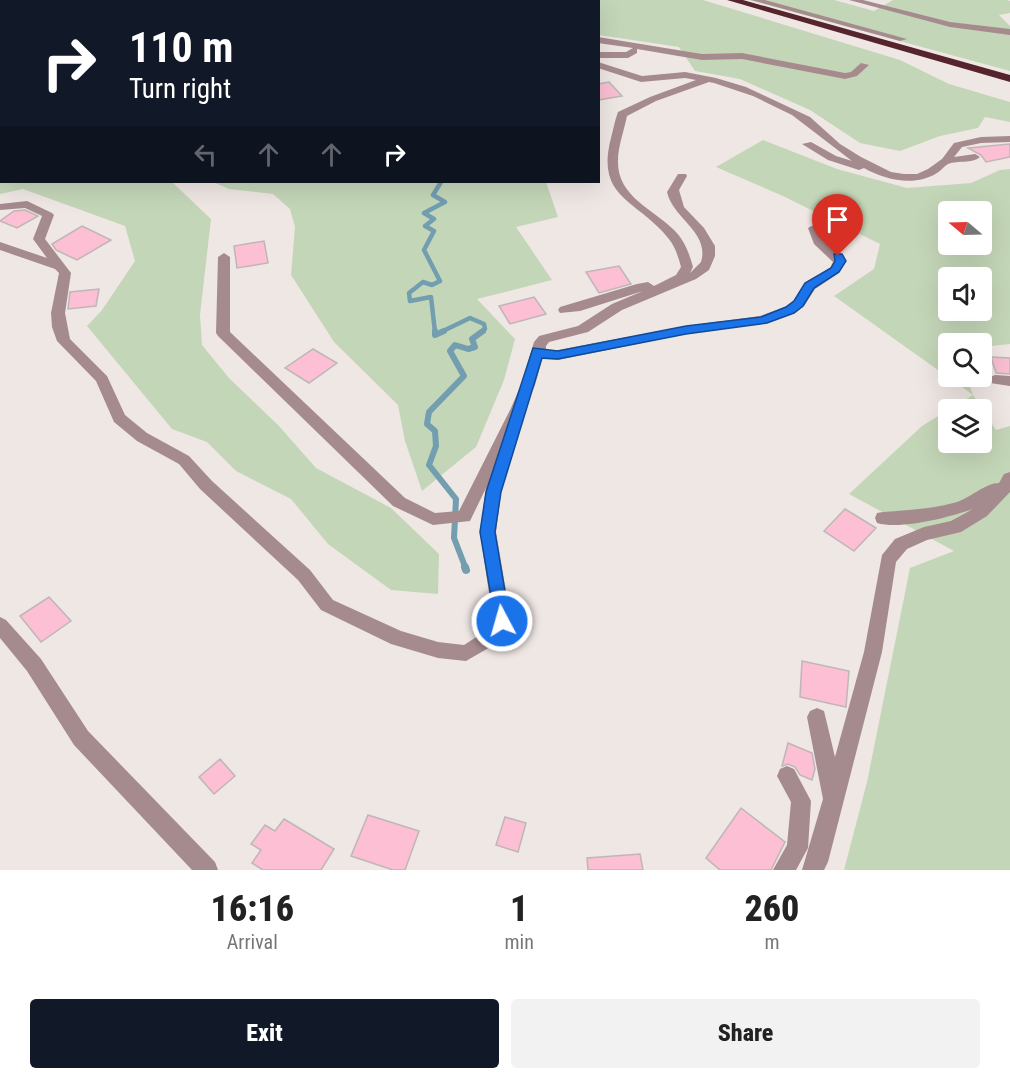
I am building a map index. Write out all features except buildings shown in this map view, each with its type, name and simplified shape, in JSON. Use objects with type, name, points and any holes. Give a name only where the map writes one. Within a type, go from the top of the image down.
[{"type":"highway","points":[[732,0],[1010,79]]},
{"type":"street","points":[[755,0],[903,39]]},
{"type":"street","points":[[853,0],[947,26],[1010,32]]},
{"type":"street","points":[[600,40],[702,57],[742,56],[845,76],[854,74],[864,65]]},
{"type":"street","points":[[600,55],[632,54],[632,48],[622,45]]},
{"type":"street","points":[[600,63],[619,64],[638,60]]},
{"type":"street","points":[[600,64],[634,77],[659,79],[685,75],[724,82],[805,118],[841,149],[894,176]]},
{"type":"street","points":[[632,91],[628,83],[634,77]]},
{"type":"street","points":[[224,257],[223,333],[399,502],[433,519],[464,517],[518,408],[544,339],[583,329],[617,307],[672,283],[681,277],[687,267],[685,255],[668,229],[624,197],[617,188],[612,164],[622,114],[653,99],[703,83],[706,80],[704,78]]},
{"type":"street","points":[[807,144],[850,164],[909,179],[934,173],[948,161],[958,145],[981,140],[1010,139]]},
{"type":"street","points":[[600,159],[615,148]]},
{"type":"street","points":[[948,161],[975,157]]},
{"type":"street","points":[[565,310],[585,307],[623,291],[672,283],[697,276],[707,266],[710,251],[703,234],[679,208],[673,193],[674,186],[682,176]]},
{"type":"street","points":[[0,207],[27,204],[48,215],[39,239],[65,273],[58,320],[64,341],[102,379],[119,418],[142,437],[184,460],[206,485],[296,568],[327,605],[397,638],[438,650],[466,653],[493,636],[502,621],[488,532],[493,492],[518,408]]},
{"type":"street","points":[[538,351],[543,355],[558,355],[686,330],[762,320],[790,310],[799,303],[810,286],[835,270],[840,261],[818,241],[814,228],[821,225]]},
{"type":"street","points":[[0,246],[59,266]]},
{"type":"street","points":[[883,518],[916,516],[972,503],[1010,478]]},
{"type":"street","points":[[813,870],[873,652],[888,560],[901,544],[924,534],[955,527],[981,512],[1002,492],[1010,478]]},
{"type":"street","points":[[0,625],[34,665],[81,738],[207,870]]},
{"type":"street","points":[[818,717],[833,800]]},
{"type":"street","points":[[784,870],[797,848],[801,801],[787,776]]},
{"type":"green space","points":[[600,0],[703,0],[900,60],[949,84],[1010,102],[1010,122],[985,117],[978,128],[940,136],[900,151],[860,143],[810,110],[740,79],[695,71],[679,47],[600,35]]},
{"type":"green space","points":[[749,0],[834,0],[874,11],[893,0],[1007,0],[1010,1],[1010,13],[999,15],[1010,26],[1010,71]]},
{"type":"green space","points":[[763,140],[837,169],[907,188],[971,183],[1000,170],[1010,169],[1010,344],[992,346],[992,333],[938,333],[938,370],[834,296],[874,269],[880,244],[783,196],[716,167]]},
{"type":"green space","points":[[0,183],[173,183],[211,219],[200,315],[202,345],[229,378],[279,426],[316,468],[391,508],[439,554],[438,594],[391,590],[328,544],[291,499],[236,471],[207,442],[172,429],[87,326],[102,310],[135,261],[125,226],[23,189],[0,194]]},
{"type":"green space","points":[[215,183],[546,183],[558,217],[516,227],[552,280],[477,299],[515,339],[504,380],[476,447],[422,491],[405,441],[398,405],[334,342],[291,275],[295,227],[290,209],[273,194],[229,189]]},
{"type":"green space","points":[[962,387],[970,387],[973,395]]},
{"type":"green space","points":[[938,416],[938,453],[992,453],[992,424],[996,430],[1010,426],[1010,870],[844,870],[867,782],[910,568],[954,551],[849,494],[922,426]]},
{"type":"waterway","points":[[435,332],[431,297],[410,301],[409,293],[423,282],[432,285],[440,281],[424,250],[434,231],[425,226],[434,219],[424,213],[445,202],[433,195],[440,183]]},
{"type":"waterway","points":[[441,332],[470,318],[484,324],[485,329],[481,332]]},
{"type":"waterway","points":[[435,332],[435,335],[444,331]]},
{"type":"waterway","points":[[466,569],[454,538],[456,499],[429,465],[436,446],[435,431],[427,424],[429,412],[464,376],[450,351],[455,345],[468,349],[475,347],[472,339],[483,331]]},
{"type":"route","points":[[502,621],[500,595],[488,532],[493,492],[538,351],[543,355],[551,356],[686,330],[762,320],[790,310],[799,303],[810,286],[835,270],[840,261],[838,256]]}]
